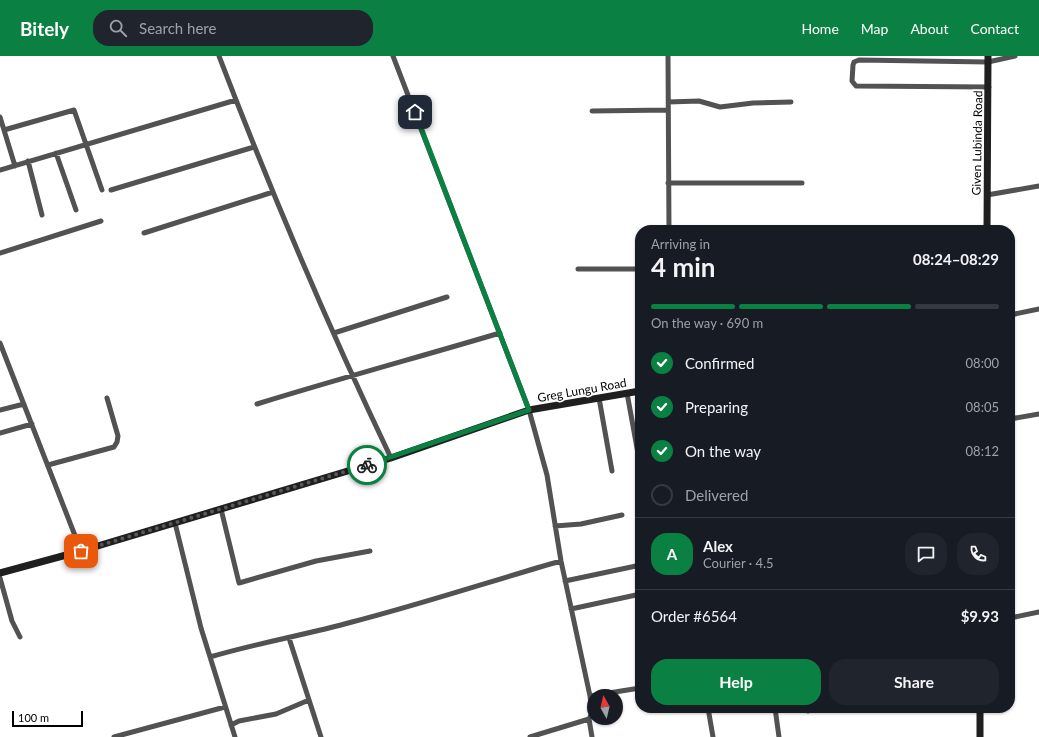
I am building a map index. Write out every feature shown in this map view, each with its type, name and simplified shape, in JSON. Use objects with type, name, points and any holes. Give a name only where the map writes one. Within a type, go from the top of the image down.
[{"type":"street","points":[[219,56],[273,192],[352,374],[391,458]]},
{"type":"street","points":[[393,56],[529,410],[547,475],[561,561],[588,689]]},
{"type":"street","points":[[668,56],[669,225]]},
{"type":"street","points":[[989,87],[856,86],[852,82],[853,64],[859,60],[988,59],[1015,56]]},
{"type":"street","name":"Given Lubinda Road","points":[[987,225],[988,59]]},
{"type":"street","points":[[0,170],[236,100]]},
{"type":"street","points":[[668,102],[699,101],[720,106],[791,102]]},
{"type":"street","points":[[4,130],[74,110],[102,190]]},
{"type":"street","points":[[592,111],[668,110]]},
{"type":"street","points":[[0,117],[15,166]]},
{"type":"street","points":[[111,190],[254,147]]},
{"type":"street","points":[[56,153],[76,210]]},
{"type":"street","points":[[28,161],[42,215]]},
{"type":"street","points":[[668,183],[802,183]]},
{"type":"street","points":[[988,195],[1039,186]]},
{"type":"street","points":[[144,233],[273,192]]},
{"type":"street","points":[[0,253],[101,221]]},
{"type":"street","points":[[578,269],[635,269]]},
{"type":"street","points":[[334,332],[446,297]]},
{"type":"street","points":[[1015,314],[1039,309]]},
{"type":"street","points":[[257,404],[352,374],[377,370],[500,333]]},
{"type":"street","points":[[0,343],[81,551]]},
{"type":"street","points":[[0,363],[7,361]]},
{"type":"street","name":"Greg Lungu Road","points":[[0,573],[81,551],[391,458],[529,410],[635,392]]},
{"type":"street","points":[[627,393],[635,432]]},
{"type":"street","points":[[48,465],[114,447],[118,436],[106,398]]},
{"type":"street","points":[[599,398],[612,471]]},
{"type":"street","points":[[0,410],[24,404]]},
{"type":"street","points":[[1015,419],[1039,414]]},
{"type":"street","points":[[0,433],[32,424]]},
{"type":"street","points":[[221,509],[239,583],[316,561],[370,551]]},
{"type":"street","points":[[555,526],[581,524],[622,515]]},
{"type":"street","points":[[175,523],[201,628],[235,737]]},
{"type":"street","points":[[210,657],[244,647],[289,638],[377,616],[561,561]]},
{"type":"street","points":[[565,581],[635,566]]},
{"type":"street","points":[[0,578],[12,621],[20,638]]},
{"type":"street","points":[[571,608],[635,595]]},
{"type":"street","points":[[1015,617],[1039,612]]},
{"type":"street","points":[[289,638],[321,737]]},
{"type":"street","points":[[623,691],[635,689]]},
{"type":"street","points":[[231,725],[239,721],[276,714],[310,700]]},
{"type":"street","points":[[114,737],[225,707]]},
{"type":"street","points":[[709,713],[714,737]]},
{"type":"street","points":[[775,713],[780,737]]},
{"type":"street","points":[[980,713],[980,737]]},
{"type":"street","points":[[530,737],[587,720]]},
{"type":"street","points":[[590,725],[592,737]]},
{"type":"way so far","points":[[81,551],[367,465]]},
{"type":"route","points":[[367,465],[529,410],[415,112]]}]
